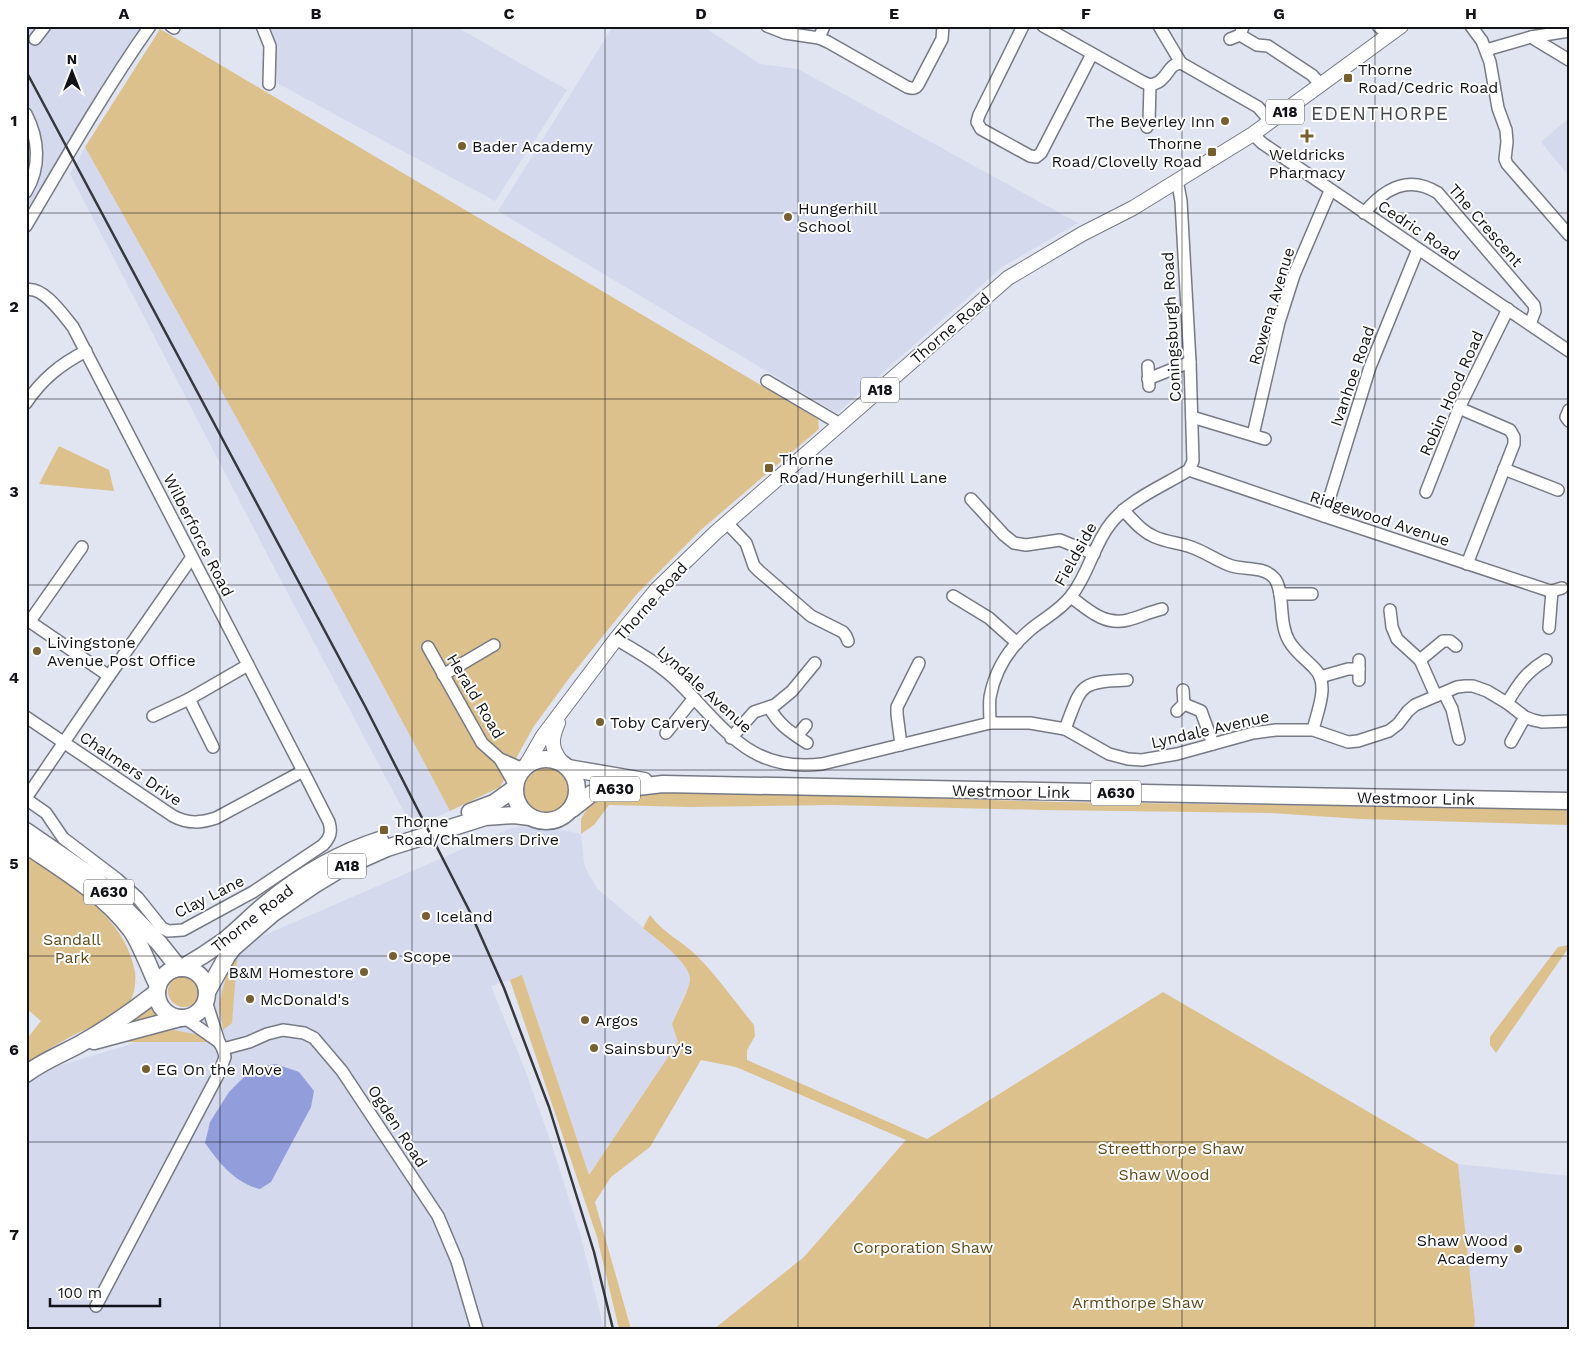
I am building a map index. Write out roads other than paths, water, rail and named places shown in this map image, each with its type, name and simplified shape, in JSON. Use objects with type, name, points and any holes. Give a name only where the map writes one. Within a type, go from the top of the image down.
[{"type":"highway","points":[[524,768],[539,760],[549,759],[566,766]]},
{"type":"highway","name":"Westmoor Link","points":[[566,766],[663,784]]},
{"type":"highway","name":"A18","points":[[530,817],[544,822],[555,821],[572,809],[577,796],[577,787],[576,780],[566,766]]},
{"type":"highway","name":"A18","points":[[515,787],[518,776],[524,768]]},
{"type":"highway","name":"Westmoor Link","points":[[572,809],[591,794],[663,784],[1569,801]]},
{"type":"highway","points":[[515,787],[518,805],[530,817]]},
{"type":"highway","name":"Thorne Road","points":[[180,968],[224,941],[270,900],[338,857],[373,842],[484,808],[503,798],[515,787]]},
{"type":"highway","name":"Thorne Road","points":[[207,996],[223,962],[233,948],[272,914],[342,868],[387,848],[485,817],[514,815],[530,817]]},
{"type":"highway","name":"A630","points":[[26,831],[96,879],[159,943],[180,968]]},
{"type":"highway","name":"A630","points":[[26,845],[91,890],[113,910],[132,931],[158,989]]},
{"type":"highway","points":[[26,1074],[39,1064],[80,1044],[131,1012],[158,989],[166,974],[180,968],[191,969],[200,974],[205,982],[207,996],[198,1012],[182,1018],[80,1044]]},
{"type":"highway","points":[[158,989],[159,1001],[164,1009],[171,1015],[182,1018]]},
{"type":"main road","name":"Thorne Road","points":[[564,708],[616,639],[657,589],[727,523],[1008,278],[1082,234],[1133,208],[1253,134],[1395,30]]},
{"type":"main road","name":"A18","points":[[564,708],[552,741],[557,756],[566,766]]},
{"type":"main road","name":"A18","points":[[524,768],[543,736],[564,708]]},
{"type":"street","points":[[35,39],[44,26]]},
{"type":"street","points":[[26,226],[129,56],[150,26]]},
{"type":"street","points":[[262,26],[270,46],[269,84]]},
{"type":"street","points":[[767,26],[785,33],[818,38],[828,42],[907,87],[914,88],[920,83],[942,39],[943,26]]},
{"type":"street","points":[[818,38],[824,26]]},
{"type":"street","points":[[1023,26],[977,122],[981,129],[1030,156],[1036,157],[1042,153],[1092,54]]},
{"type":"street","points":[[1043,26],[1150,85],[1163,79],[1176,63],[1181,63]]},
{"type":"street","points":[[1159,26],[1181,63],[1258,107],[1271,122]]},
{"type":"street","points":[[1378,26],[1395,30]]},
{"type":"street","points":[[1471,26],[1486,50],[1498,108],[1506,130],[1505,159],[1569,235]]},
{"type":"street","points":[[1486,50],[1531,38],[1569,31]]},
{"type":"street","points":[[1238,34],[1257,45],[1268,46],[1312,75],[1321,85]]},
{"type":"street","points":[[1550,49],[1552,34]]},
{"type":"street","points":[[1531,38],[1569,60]]},
{"type":"street","points":[[1147,127],[1149,122],[1150,85]]},
{"type":"street","points":[[26,114],[35,137],[37,154],[34,175],[26,192]]},
{"type":"street","name":"Cedric Road","points":[[1253,134],[1262,144],[1330,191],[1418,248],[1569,351]]},
{"type":"street","name":"Coningsburgh Road","points":[[1176,181],[1180,201],[1190,362],[1193,460],[1189,470]]},
{"type":"street","name":"The Crescent","points":[[1364,213],[1384,193],[1403,186],[1419,185],[1431,188],[1438,193],[1534,306],[1535,311],[1530,324]]},
{"type":"street","name":"Rowena Avenue","points":[[1253,435],[1273,345],[1285,303],[1294,275],[1330,191]]},
{"type":"street","name":"Ivanhoe Road","points":[[1324,516],[1370,367],[1418,248]]},
{"type":"street","name":"Wilberforce Road","points":[[26,290],[34,289],[44,295],[73,327],[325,814]]},
{"type":"street","name":"Robin Hood Road","points":[[1426,492],[1459,408],[1508,309]]},
{"type":"street","points":[[26,404],[43,380],[55,369],[86,351]]},
{"type":"street","points":[[1148,366],[1149,383],[1190,362]]},
{"type":"street","points":[[766,380],[840,424]]},
{"type":"street","points":[[1459,408],[1510,430],[1514,437],[1514,444],[1467,564]]},
{"type":"street","points":[[1569,410],[1566,417],[1569,421]]},
{"type":"street","points":[[1192,417],[1264,439]]},
{"type":"street","points":[[1504,468],[1558,490]]},
{"type":"street","name":"Ridgewood Avenue","points":[[1189,470],[1467,564],[1557,589],[1549,628]]},
{"type":"street","name":"Fieldside","points":[[990,723],[990,699],[993,685],[1006,656],[1017,642],[1031,629],[1062,607],[1080,584],[1110,524],[1123,510],[1189,470]]},
{"type":"street","points":[[969,496],[1004,536],[1014,543],[1026,545],[1060,540],[1094,554]]},
{"type":"street","points":[[1123,510],[1144,531],[1156,538],[1194,548],[1230,566],[1254,569],[1274,578],[1280,594],[1282,625],[1286,636],[1300,656],[1317,671],[1323,688],[1313,730]]},
{"type":"street","points":[[727,523],[746,543],[754,566],[759,571],[812,616],[843,632],[848,641]]},
{"type":"street","points":[[82,548],[28,620],[109,676]]},
{"type":"street","points":[[26,798],[192,557]]},
{"type":"street","points":[[1280,594],[1312,594]]},
{"type":"street","points":[[953,596],[989,618],[1017,642]]},
{"type":"street","points":[[1070,597],[1096,615],[1110,621],[1127,620],[1162,609]]},
{"type":"street","points":[[1390,610],[1392,627],[1397,639],[1420,660],[1440,695],[1452,709],[1459,739]]},
{"type":"street","name":"Lyndale Avenue","points":[[616,639],[642,654],[665,671],[694,698],[731,738],[762,756],[796,765],[822,764],[990,723],[1030,723],[1065,729],[1109,754],[1128,759],[1154,759],[1252,733],[1276,730],[1313,730],[1348,742],[1358,741],[1389,731],[1416,705],[1457,687],[1473,686],[1507,702],[1525,717],[1542,722],[1569,722]]},
{"type":"street","points":[[1420,660],[1443,641],[1450,641],[1456,646]]},
{"type":"street","points":[[443,674],[494,645]]},
{"type":"street","name":"Herald Road","points":[[428,647],[482,744],[500,759],[524,768]]},
{"type":"street","points":[[1507,702],[1530,663],[1546,660]]},
{"type":"street","points":[[731,738],[749,715],[759,709],[775,705],[792,691],[815,663]]},
{"type":"street","points":[[901,745],[896,714],[897,706],[919,663]]},
{"type":"street","points":[[153,716],[188,699],[248,665]]},
{"type":"street","points":[[1320,677],[1348,669],[1359,669]]},
{"type":"street","points":[[1065,729],[1077,699],[1085,687],[1099,681],[1128,680]]},
{"type":"street","points":[[1183,690],[1180,708],[1201,711],[1213,744]]},
{"type":"street","points":[[666,733],[694,698]]},
{"type":"street","points":[[188,699],[212,747]]},
{"type":"street","points":[[769,707],[777,720],[807,743]]},
{"type":"street","name":"Chalmers Drive","points":[[26,717],[173,816],[193,823],[205,822],[216,818],[303,771]]},
{"type":"street","points":[[1511,742],[1525,717]]},
{"type":"street","points":[[796,736],[806,726]]},
{"type":"street","name":"Herald Road","points":[[500,759],[515,787]]},
{"type":"street","name":"Clay Lane","points":[[26,798],[46,813],[63,838],[117,879],[138,898],[162,928],[168,931],[183,930],[253,892],[323,845],[329,838],[331,829],[325,814]]},
{"type":"street","points":[[96,1306],[220,1071],[225,1057],[207,996]]},
{"type":"street","points":[[182,1018],[221,1046]]},
{"type":"street","name":"Ogden Road","points":[[221,1046],[249,1042],[267,1034],[283,1030],[304,1033],[314,1038],[342,1071],[438,1216],[457,1261],[477,1329]]},
{"type":"water","points":[[276,1064],[299,1072],[314,1091],[311,1107],[271,1182],[260,1189],[235,1177],[222,1165],[205,1143],[210,1122],[229,1092],[253,1068]]},
{"type":"railway","points":[[26,71],[366,708],[471,914],[504,988],[549,1107],[594,1252],[613,1329]]},
{"type":"place","name":"Thorne Road/Cedric Road","points":[[1348,78]]},
{"type":"place","name":"The Beverley Inn","points":[[1225,121]]},
{"type":"place","name":"Weldricks Pharmacy","points":[[1307,136]]},
{"type":"place","name":"Bader Academy","points":[[462,146]]},
{"type":"place","name":"Thorne Road/Clovelly Road","points":[[1212,152]]},
{"type":"place","name":"Hungerhill School","points":[[788,217]]},
{"type":"place","name":"Thorne Road/Hungerhill Lane","points":[[769,468]]},
{"type":"place","name":"Livingstone Avenue Post Office","points":[[37,651]]},
{"type":"place","name":"Toby Carvery","points":[[600,722]]},
{"type":"place","name":"Thorne Road/Chalmers Drive","points":[[384,830]]},
{"type":"place","name":"Iceland","points":[[426,916]]},
{"type":"place","name":"Scope","points":[[393,956]]},
{"type":"place","name":"B&M Homestore","points":[[364,972]]},
{"type":"place","name":"McDonald's","points":[[250,999]]},
{"type":"place","name":"Argos","points":[[585,1020]]},
{"type":"place","name":"Sainsbury's","points":[[594,1048]]},
{"type":"place","name":"EG On the Move","points":[[146,1069]]},
{"type":"place","name":"Shaw Wood Academy","points":[[1518,1249]]},
{"type":"district","name":"EDENTHORPE","points":[[1380,113]]},
{"type":"park label","name":"Sandall Park","points":[[72,948]]},
{"type":"park label","name":"Streetthorpe Shaw","points":[[1171,1148]]},
{"type":"park label","name":"Shaw Wood","points":[[1164,1174]]},
{"type":"park label","name":"Corporation Shaw","points":[[923,1247]]},
{"type":"park label","name":"Armthorpe Shaw","points":[[1138,1302]]}]
